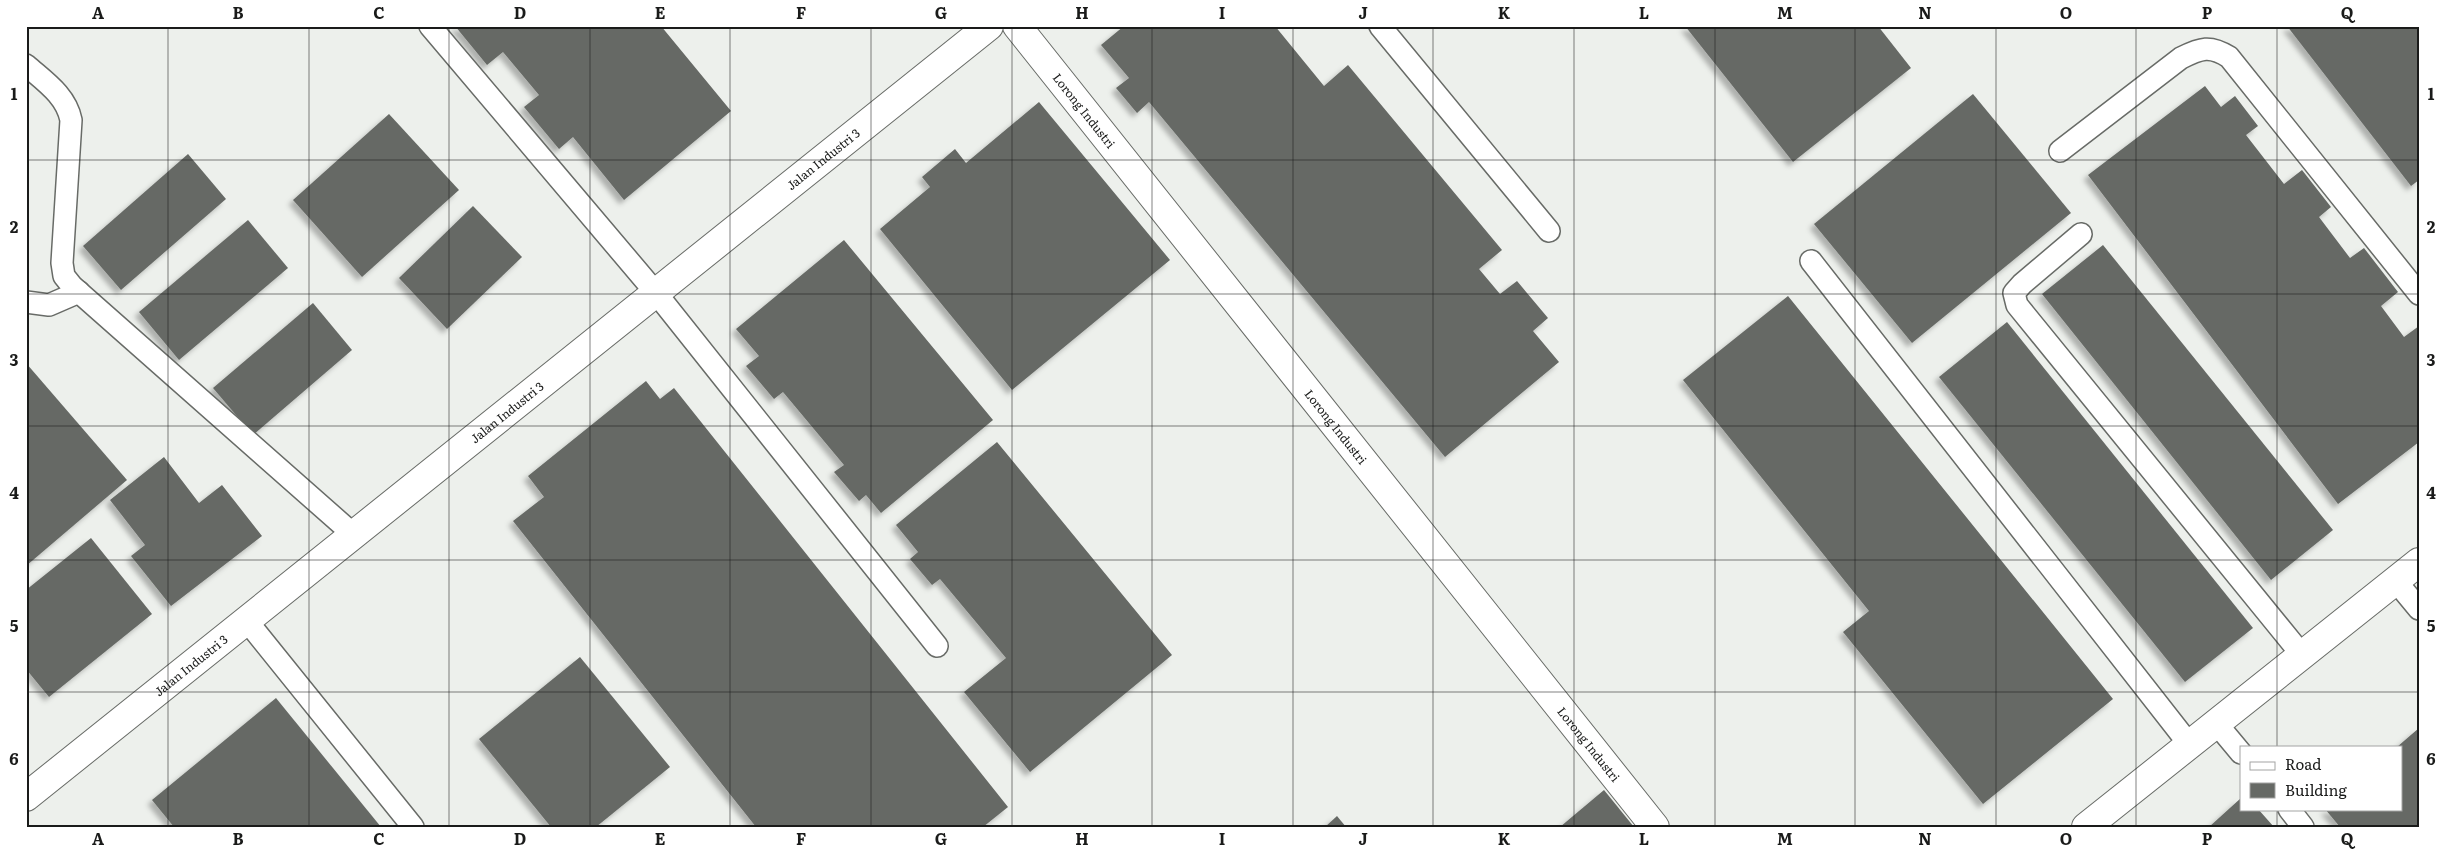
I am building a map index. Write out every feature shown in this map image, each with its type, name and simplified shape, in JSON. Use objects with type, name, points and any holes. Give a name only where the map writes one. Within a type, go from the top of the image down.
[{"type":"street","name":"Jalan Industri 3","points":[[26,797],[989,26]]},
{"type":"street","name":"Lorong Industri","points":[[1017,26],[1655,827]]},
{"type":"street","points":[[2086,827],[2419,562]]},
{"type":"lane","points":[[430,26],[656,293],[937,646]]},
{"type":"lane","points":[[1380,26],[1549,231]]},
{"type":"lane","points":[[2060,151],[2181,58],[2198,50],[2216,49],[2229,56],[2419,294]]},
{"type":"lane","points":[[26,65],[62,97],[68,108],[71,120],[62,263],[64,276],[79,292],[354,535]]},
{"type":"lane","points":[[2081,234],[2022,284],[2014,293],[2016,305],[2302,654]]},
{"type":"lane","points":[[1811,261],[2189,744]]},
{"type":"lane","points":[[26,302],[49,305],[79,292]]},
{"type":"lane","points":[[2395,580],[2419,609]]},
{"type":"lane","points":[[247,621],[413,827]]},
{"type":"lane","points":[[2216,723],[2240,752]]},
{"type":"lane","points":[[2290,810],[2304,827]]},
{"type":"building","points":[[455,26],[661,26],[731,111],[624,200],[573,137],[559,149],[524,107],[539,95],[503,52],[487,65]]},
{"type":"building","points":[[1124,26],[1275,26],[1324,86],[1348,65],[1502,250],[1479,269],[1500,294],[1517,281],[1548,318],[1533,331],[1559,362],[1445,457],[1149,102],[1137,113],[1116,88],[1129,78],[1101,45]]},
{"type":"building","points":[[1685,26],[1878,26],[1911,68],[1793,162]]},
{"type":"building","points":[[2287,26],[2419,26],[2419,180],[2411,186]]},
{"type":"building","points":[[2205,86],[2221,107],[2235,96],[2258,126],[2246,135],[2284,184],[2302,170],[2331,207],[2319,217],[2350,258],[2364,248],[2398,292],[2381,306],[2404,337],[2419,326],[2419,442],[2338,504],[2088,175]]},
{"type":"building","points":[[1973,94],[2071,213],[1912,343],[1814,224]]},
{"type":"building","points":[[1039,102],[1170,260],[1012,390],[880,229],[930,187],[922,177],[955,149],[966,163]]},
{"type":"building","points":[[389,114],[459,190],[362,277],[293,200]]},
{"type":"building","points":[[188,154],[226,199],[121,290],[83,246]]},
{"type":"building","points":[[473,206],[522,257],[447,329],[399,278]]},
{"type":"building","points":[[248,220],[288,268],[179,360],[139,312]]},
{"type":"building","points":[[844,240],[993,420],[881,513],[866,495],[859,501],[834,472],[844,465],[783,392],[774,399],[746,366],[759,356],[736,329]]},
{"type":"building","points":[[2103,245],[2333,530],[2271,580],[2042,294]]},
{"type":"building","points":[[1788,296],[2113,699],[1983,804],[1843,632],[1869,611],[1683,380]]},
{"type":"building","points":[[313,303],[352,350],[253,435],[213,388]]},
{"type":"building","points":[[2007,322],[2253,628],[2185,682],[1939,377]]},
{"type":"building","points":[[26,363],[127,480],[26,566]]},
{"type":"building","points":[[646,381],[660,399],[674,388],[1008,807],[983,827],[756,827],[513,521],[544,497],[528,476]]},
{"type":"building","points":[[997,442],[1172,655],[1030,772],[964,692],[1006,658],[940,579],[932,585],[910,559],[918,552],[896,525]]},
{"type":"building","points":[[164,457],[199,503],[222,485],[262,536],[171,606],[131,556],[145,545],[110,500]]},
{"type":"building","points":[[91,538],[152,614],[49,697],[26,669],[26,590]]},
{"type":"building","points":[[580,657],[670,767],[596,827],[551,827],[479,739]]},
{"type":"building","points":[[276,698],[381,827],[174,827],[152,800]]},
{"type":"building","points":[[2419,728],[2419,827],[2340,827],[2326,810],[2402,810],[2402,746],[2398,746]]},
{"type":"building","points":[[1604,790],[1634,827],[1560,827]]},
{"type":"building","points":[[2240,799],[2240,810],[2259,810],[2274,827],[2209,827]]},
{"type":"building","points":[[1337,816],[1346,827],[1325,827]]}]
